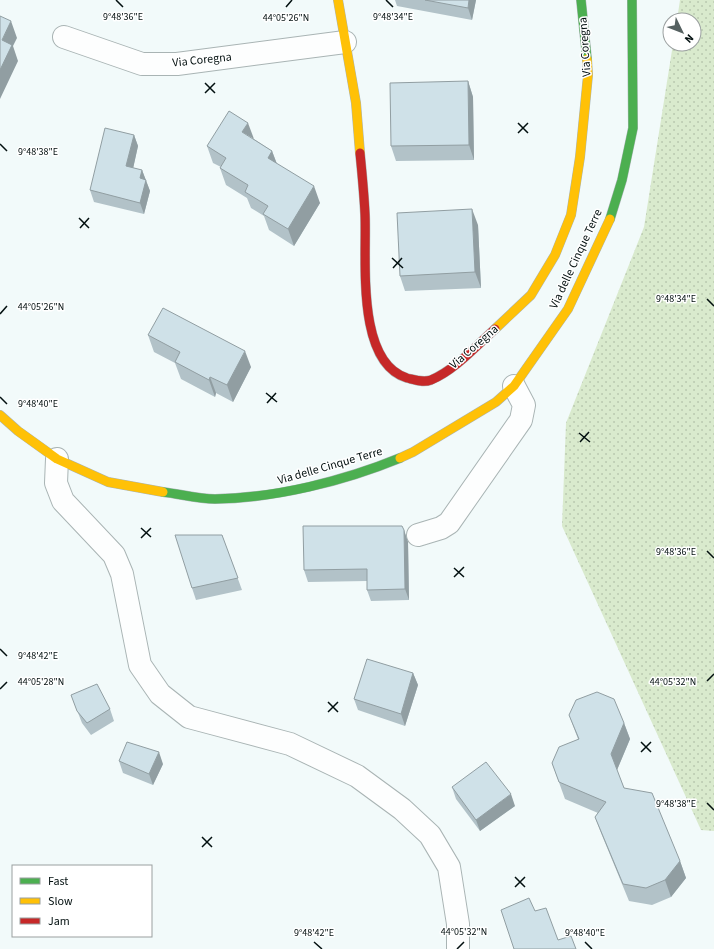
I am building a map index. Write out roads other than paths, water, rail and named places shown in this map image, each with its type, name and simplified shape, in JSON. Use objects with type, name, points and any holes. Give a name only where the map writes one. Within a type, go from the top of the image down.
[{"type":"main road","name":"Via Coregna","points":[[338,0],[357,118],[364,212],[367,306],[376,348],[386,364],[398,375],[417,381],[430,380],[451,368],[531,295],[555,255],[571,215],[580,157],[588,74],[581,0]]},
{"type":"main road","name":"Via delle Cinque Terre","points":[[0,415],[18,431],[57,459],[108,482],[155,491],[214,499],[279,493],[370,470],[414,452],[496,402],[514,386],[568,309],[608,224],[622,180],[633,128],[632,0]]},
{"type":"street","name":"Via Coregna","points":[[64,37],[142,64],[177,64],[345,42]]},
{"type":"street","points":[[418,535],[441,528],[448,523],[521,420],[524,405],[514,386]]},
{"type":"street","points":[[57,459],[56,483],[63,501],[114,555],[122,574],[140,665],[160,694],[189,717],[290,744],[357,776],[402,809],[430,835],[449,867],[458,924],[458,949]]}]
